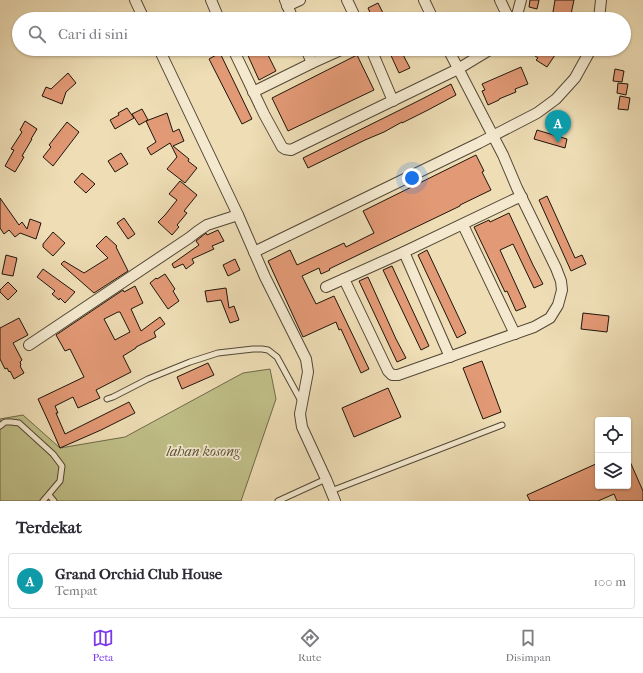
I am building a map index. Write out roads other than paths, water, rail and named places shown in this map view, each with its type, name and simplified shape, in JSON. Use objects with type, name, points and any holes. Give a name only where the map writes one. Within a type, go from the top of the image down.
[{"type":"street","points":[[135,0],[141,12]]},
{"type":"street","points":[[211,0],[216,12]]},
{"type":"street","points":[[286,3],[300,0]]},
{"type":"street","points":[[347,0],[353,12]]},
{"type":"street","points":[[424,0],[430,12]]},
{"type":"street","points":[[500,0],[506,12]]},
{"type":"street","points":[[518,12],[522,0]]},
{"type":"street","points":[[600,12],[601,0]]},
{"type":"street","points":[[162,56],[238,215],[265,277],[306,360],[308,372],[300,414],[302,427],[333,496]]},
{"type":"street","points":[[236,56],[264,114],[282,147],[291,150],[458,69],[479,56]]},
{"type":"street","points":[[309,56],[312,63]]},
{"type":"street","points":[[253,92],[328,56]]},
{"type":"street","points":[[374,56],[393,100]]},
{"type":"street","points":[[344,279],[388,371],[392,375],[398,375],[534,327],[550,318],[558,306],[562,290],[561,281],[556,268],[503,155],[452,56]]},
{"type":"street","points":[[254,252],[537,113],[556,98],[575,78],[587,56]]},
{"type":"street","points":[[326,287],[522,197]]},
{"type":"street","points":[[29,345],[207,225],[238,215]]},
{"type":"street","points":[[463,225],[515,334]]},
{"type":"street","points":[[404,252],[450,357]]},
{"type":"lane","points":[[107,398],[113,397],[148,379],[218,353],[262,349],[268,350],[277,357],[303,404]]},
{"type":"lane","points":[[0,426],[5,422],[19,423],[53,454],[62,466],[60,481],[43,501]]},
{"type":"lane","points":[[333,496],[502,424]]},
{"type":"lane","points":[[278,501],[326,479]]},
{"type":"lane","points":[[49,495],[54,501]]},
{"type":"place","name":"Grand Orchid Club House","points":[[558,143]]},
{"type":"park label","name":"lahan kosong","points":[[203,451]]}]
